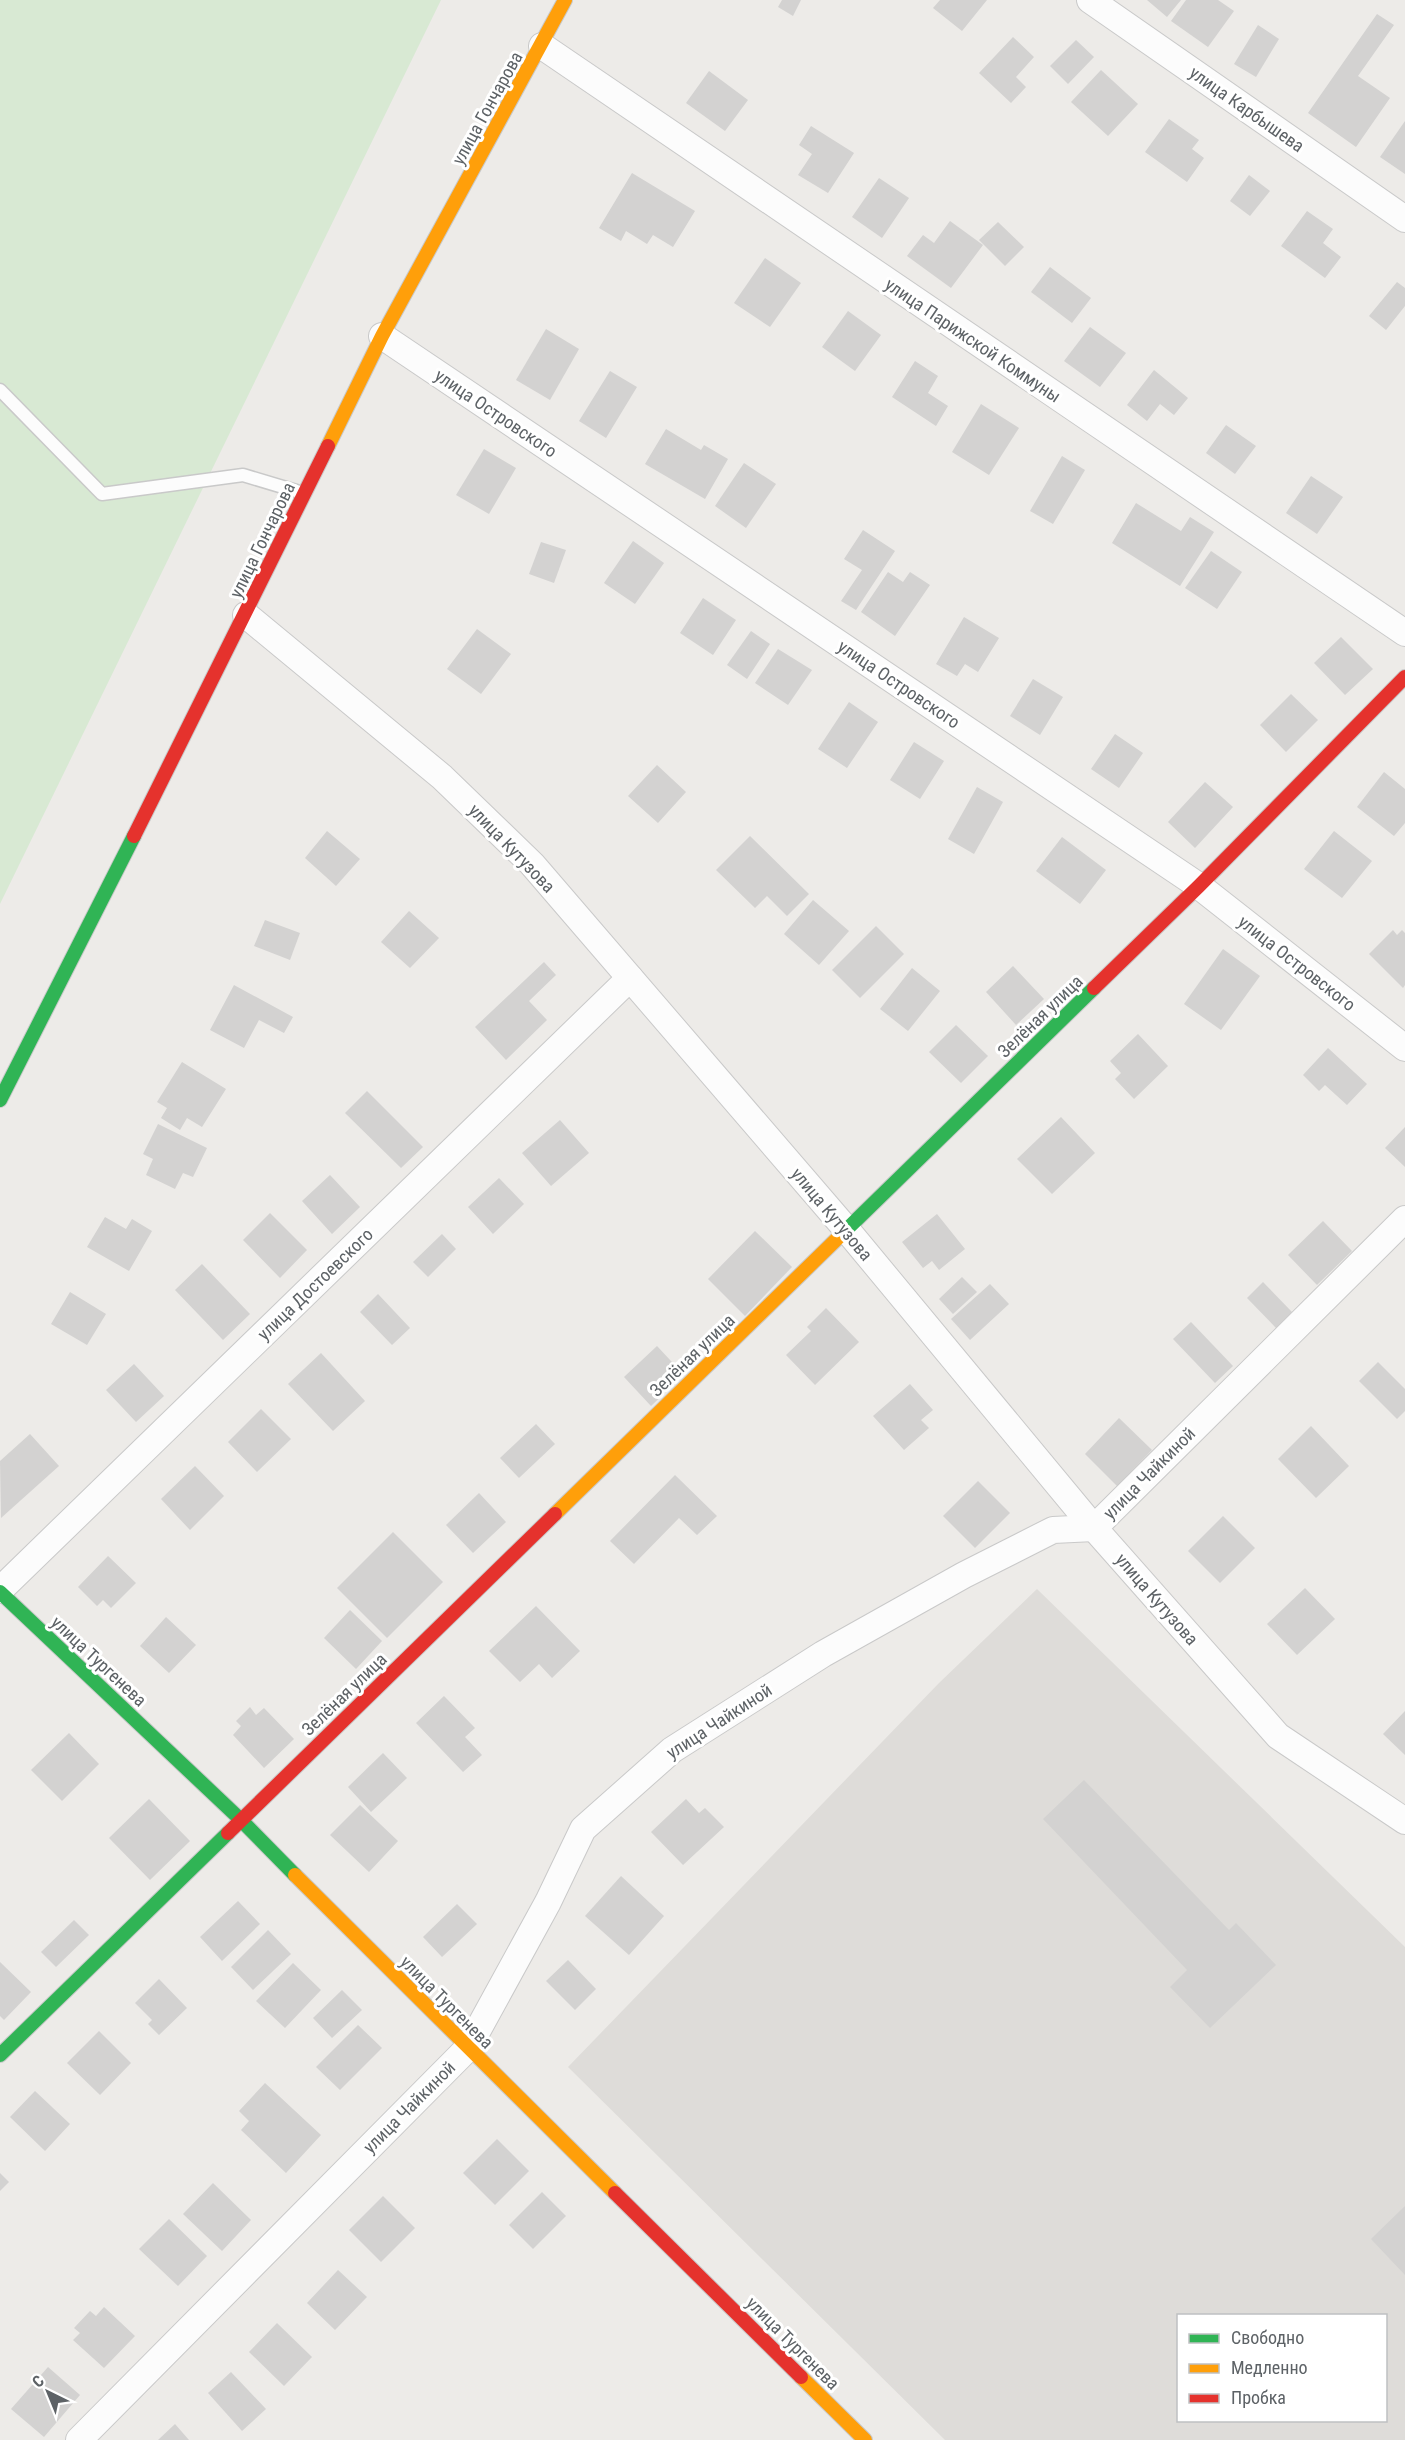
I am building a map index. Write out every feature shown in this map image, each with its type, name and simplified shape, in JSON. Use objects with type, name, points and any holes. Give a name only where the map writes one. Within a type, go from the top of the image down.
[{"type":"street","name":"улица Гончарова","points":[[0,1100],[246,615],[382,336],[542,46],[565,0]]},
{"type":"street","name":"улица Карбышева","points":[[1090,0],[1405,219]]},
{"type":"street","name":"улица Парижской Коммуны","points":[[542,46],[1405,633]]},
{"type":"street","name":"улица Островского","points":[[382,336],[1199,886],[1405,1048]]},
{"type":"street","name":"улица Кутузова","points":[[246,615],[442,777],[532,864],[846,1230],[1094,1528],[1278,1736],[1405,1821]]},
{"type":"street","name":"Зелёная улица","points":[[0,2055],[1199,886],[1405,677]]},
{"type":"street","name":"улица Достоевского","points":[[0,1591],[630,978]]},
{"type":"street","name":"улица Чайкиной","points":[[79,2440],[468,2048],[548,1902],[583,1829],[672,1750],[823,1654],[964,1575],[1053,1530],[1094,1528],[1405,1219]]},
{"type":"street","name":"улица Тургенева","points":[[0,1591],[241,1820],[865,2440]]},
{"type":"lane","points":[[0,390],[102,494],[243,475],[304,493]]},
{"type":"shaded area","points":[[1037,1589],[1405,1947],[1405,2440],[945,2440],[568,2067],[939,1683]]},
{"type":"green space","points":[[0,0],[441,0],[0,904]]},
{"type":"building","points":[[782,0],[801,0],[793,16],[778,7]]},
{"type":"building","points":[[940,0],[987,0],[962,31],[933,8]]},
{"type":"building","points":[[1147,0],[1181,0],[1167,17]]},
{"type":"building","points":[[1186,0],[1218,0],[1234,11],[1208,47],[1171,21]]},
{"type":"building","points":[[1377,14],[1394,25],[1358,76],[1390,98],[1356,147],[1308,113]]},
{"type":"building","points":[[1258,25],[1279,39],[1256,77],[1234,64]]},
{"type":"building","points":[[1013,37],[1034,57],[1016,77],[1026,87],[1011,103],[979,73]]},
{"type":"building","points":[[1076,40],[1094,57],[1068,84],[1050,66]]},
{"type":"building","points":[[1101,70],[1138,104],[1108,136],[1071,102]]},
{"type":"building","points":[[709,71],[748,100],[725,131],[686,103]]},
{"type":"building","points":[[1169,119],[1199,140],[1192,149],[1204,158],[1187,182],[1145,152]]},
{"type":"building","points":[[1405,121],[1405,174],[1380,157]]},
{"type":"building","points":[[811,126],[854,153],[828,193],[798,175],[812,154],[799,145]]},
{"type":"building","points":[[632,173],[695,211],[673,247],[653,235],[647,244],[626,231],[621,241],[599,228]]},
{"type":"building","points":[[1249,175],[1270,191],[1250,216],[1230,201]]},
{"type":"building","points":[[879,178],[909,198],[882,238],[852,217]]},
{"type":"building","points":[[1307,211],[1333,229],[1323,243],[1341,257],[1325,278],[1281,246]]},
{"type":"building","points":[[950,221],[983,245],[951,288],[907,256],[923,235],[934,243]]},
{"type":"building","points":[[998,222],[1024,247],[1005,266],[979,240]]},
{"type":"building","points":[[765,258],[801,283],[770,327],[734,303]]},
{"type":"building","points":[[1050,267],[1091,298],[1072,323],[1031,292]]},
{"type":"building","points":[[1397,282],[1405,288],[1405,306],[1386,330],[1369,316]]},
{"type":"building","points":[[848,311],[881,335],[855,371],[822,347]]},
{"type":"building","points":[[1090,327],[1126,353],[1100,387],[1064,361]]},
{"type":"building","points":[[546,329],[579,349],[550,400],[516,380]]},
{"type":"building","points":[[915,361],[938,376],[928,393],[948,406],[936,426],[892,397]]},
{"type":"building","points":[[1154,370],[1188,398],[1174,415],[1160,404],[1147,421],[1127,405]]},
{"type":"building","points":[[610,371],[637,387],[606,438],[579,421]]},
{"type":"building","points":[[981,404],[1019,428],[989,475],[952,452]]},
{"type":"building","points":[[1226,425],[1256,446],[1235,474],[1206,453]]},
{"type":"building","points":[[666,429],[701,450],[704,445],[728,459],[705,499],[645,464]]},
{"type":"building","points":[[484,449],[516,468],[489,514],[456,495]]},
{"type":"building","points":[[1062,456],[1085,470],[1053,524],[1030,511]]},
{"type":"building","points":[[744,463],[776,484],[746,528],[715,506]]},
{"type":"building","points":[[1311,476],[1343,497],[1317,534],[1286,513]]},
{"type":"building","points":[[1136,503],[1181,531],[1190,517],[1214,532],[1180,586],[1112,543]]},
{"type":"building","points":[[863,530],[895,551],[856,610],[841,601],[862,570],[844,559]]},
{"type":"building","points":[[633,541],[664,563],[635,604],[604,583]]},
{"type":"building","points":[[541,542],[566,550],[554,583],[529,574]]},
{"type":"building","points":[[1211,551],[1242,572],[1217,609],[1185,588]]},
{"type":"building","points":[[888,572],[903,582],[910,572],[930,585],[895,636],[861,612]]},
{"type":"building","points":[[703,598],[736,620],[713,655],[680,633]]},
{"type":"building","points":[[964,617],[999,638],[978,672],[965,664],[957,676],[936,664]]},
{"type":"building","points":[[477,629],[511,654],[481,694],[447,669]]},
{"type":"building","points":[[751,631],[770,644],[747,679],[727,665]]},
{"type":"building","points":[[1341,637],[1373,669],[1345,695],[1314,663]]},
{"type":"building","points":[[778,649],[812,670],[788,705],[755,683]]},
{"type":"building","points":[[1033,679],[1063,697],[1040,735],[1010,716]]},
{"type":"building","points":[[1291,694],[1318,720],[1286,752],[1260,725]]},
{"type":"building","points":[[849,702],[878,722],[847,768],[818,749]]},
{"type":"building","points":[[1115,734],[1143,753],[1119,788],[1091,769]]},
{"type":"building","points":[[914,742],[944,761],[920,799],[890,780]]},
{"type":"building","points":[[657,765],[686,792],[658,823],[628,796]]},
{"type":"building","points":[[1384,772],[1405,789],[1405,823],[1394,836],[1357,807]]},
{"type":"building","points":[[1205,782],[1233,807],[1195,848],[1168,822]]},
{"type":"building","points":[[977,787],[1003,802],[974,854],[948,839]]},
{"type":"building","points":[[327,831],[360,859],[336,886],[305,858]]},
{"type":"building","points":[[1334,831],[1372,861],[1342,898],[1304,869]]},
{"type":"building","points":[[750,836],[809,894],[787,916],[767,896],[755,908],[716,870]]},
{"type":"building","points":[[1062,837],[1106,870],[1080,904],[1036,871]]},
{"type":"building","points":[[813,900],[849,931],[819,965],[784,934]]},
{"type":"building","points":[[409,911],[439,938],[410,968],[381,942]]},
{"type":"building","points":[[265,920],[300,933],[290,960],[254,946]]},
{"type":"building","points":[[876,926],[904,954],[860,998],[832,970]]},
{"type":"building","points":[[1393,930],[1397,935],[1402,930],[1405,933],[1405,985],[1403,988],[1369,954]]},
{"type":"building","points":[[1223,949],[1260,976],[1221,1030],[1184,1004]]},
{"type":"building","points":[[544,962],[556,975],[529,1001],[547,1020],[506,1060],[475,1027]]},
{"type":"building","points":[[1013,966],[1044,999],[1016,1025],[986,992]]},
{"type":"building","points":[[912,968],[940,991],[908,1031],[880,1009]]},
{"type":"building","points":[[234,985],[293,1017],[284,1033],[259,1020],[244,1048],[210,1030]]},
{"type":"building","points":[[956,1025],[988,1056],[961,1083],[929,1052]]},
{"type":"building","points":[[1138,1034],[1168,1066],[1134,1099],[1115,1079],[1121,1073],[1110,1061]]},
{"type":"building","points":[[1328,1048],[1367,1084],[1347,1105],[1325,1085],[1319,1091],[1303,1075]]},
{"type":"building","points":[[182,1062],[226,1089],[202,1127],[187,1118],[180,1130],[161,1118],[167,1108],[157,1102]]},
{"type":"building","points":[[367,1091],[423,1147],[401,1168],[345,1113]]},
{"type":"building","points":[[1061,1117],[1095,1153],[1052,1194],[1017,1159]]},
{"type":"building","points":[[560,1120],[589,1153],[551,1186],[522,1153]]},
{"type":"building","points":[[158,1124],[207,1148],[193,1177],[183,1173],[175,1189],[146,1175],[153,1159],[143,1154]]},
{"type":"building","points":[[1405,1127],[1405,1167],[1385,1148]]},
{"type":"building","points":[[330,1175],[360,1207],[332,1234],[302,1201]]},
{"type":"building","points":[[499,1178],[524,1204],[493,1234],[468,1207]]},
{"type":"building","points":[[270,1213],[307,1250],[280,1278],[243,1240]]},
{"type":"building","points":[[937,1214],[965,1249],[939,1270],[932,1261],[923,1268],[902,1242]]},
{"type":"building","points":[[105,1217],[126,1229],[132,1219],[152,1231],[129,1271],[87,1247]]},
{"type":"building","points":[[1323,1221],[1352,1251],[1317,1285],[1288,1255]]},
{"type":"building","points":[[755,1231],[792,1267],[745,1316],[708,1279]]},
{"type":"building","points":[[442,1234],[456,1249],[428,1277],[413,1262]]},
{"type":"building","points":[[202,1264],[250,1314],[223,1340],[175,1290]]},
{"type":"building","points":[[962,1277],[977,1292],[953,1314],[939,1299]]},
{"type":"building","points":[[1263,1282],[1292,1312],[1276,1328],[1247,1298]]},
{"type":"building","points":[[990,1284],[1009,1304],[970,1340],[951,1319]]},
{"type":"building","points":[[70,1292],[106,1314],[87,1345],[51,1324]]},
{"type":"building","points":[[378,1294],[410,1328],[392,1345],[360,1312]]},
{"type":"building","points":[[826,1308],[859,1342],[815,1385],[786,1355],[811,1331],[807,1327]]},
{"type":"building","points":[[1191,1322],[1233,1366],[1215,1383],[1173,1339]]},
{"type":"building","points":[[657,1346],[684,1375],[651,1406],[624,1377]]},
{"type":"building","points":[[321,1353],[365,1401],[333,1431],[288,1384]]},
{"type":"building","points":[[1378,1362],[1405,1389],[1405,1411],[1397,1419],[1359,1381]]},
{"type":"building","points":[[134,1364],[164,1396],[136,1422],[106,1390]]},
{"type":"building","points":[[910,1384],[933,1410],[921,1420],[929,1428],[904,1450],[873,1416]]},
{"type":"building","points":[[261,1409],[291,1439],[257,1472],[228,1442]]},
{"type":"building","points":[[1119,1418],[1152,1450],[1117,1486],[1085,1454]]},
{"type":"building","points":[[536,1424],[555,1444],[519,1478],[500,1458]]},
{"type":"building","points":[[1311,1426],[1349,1466],[1316,1498],[1278,1459]]},
{"type":"building","points":[[30,1434],[59,1466],[1,1518],[0,1461]]},
{"type":"building","points":[[195,1466],[224,1496],[190,1530],[161,1499]]},
{"type":"building","points":[[675,1475],[717,1516],[697,1535],[679,1518],[634,1564],[610,1541]]},
{"type":"building","points":[[978,1481],[1010,1513],[975,1548],[943,1516]]},
{"type":"building","points":[[479,1493],[506,1522],[473,1553],[446,1525]]},
{"type":"building","points":[[1223,1516],[1255,1548],[1220,1583],[1188,1551]]},
{"type":"building","points":[[393,1532],[443,1582],[387,1638],[337,1588]]},
{"type":"building","points":[[108,1556],[136,1583],[111,1608],[103,1600],[97,1606],[78,1587]]},
{"type":"building","points":[[1305,1588],[1335,1619],[1297,1655],[1267,1624]]},
{"type":"building","points":[[536,1606],[580,1651],[552,1678],[539,1664],[520,1682],[489,1651]]},
{"type":"building","points":[[350,1610],[382,1641],[356,1669],[324,1638]]},
{"type":"building","points":[[166,1617],[196,1645],[169,1673],[140,1646]]},
{"type":"building","points":[[444,1696],[475,1728],[465,1737],[482,1755],[463,1772],[416,1723]]},
{"type":"building","points":[[250,1707],[256,1715],[264,1708],[294,1739],[264,1768],[233,1735],[241,1726],[236,1721]]},
{"type":"building","points":[[1405,1711],[1405,1755],[1383,1734]]},
{"type":"building","points":[[69,1733],[99,1764],[62,1801],[31,1770]]},
{"type":"building","points":[[383,1753],[407,1778],[371,1812],[348,1787]]},
{"type":"building","points":[[1084,1780],[1229,1930],[1236,1923],[1276,1965],[1210,2028],[1170,1987],[1187,1970],[1043,1819]]},
{"type":"building","points":[[149,1799],[190,1841],[150,1880],[109,1838]]},
{"type":"building","points":[[686,1799],[699,1813],[705,1808],[724,1827],[683,1865],[651,1832]]},
{"type":"building","points":[[360,1805],[398,1841],[369,1872],[330,1835]]},
{"type":"building","points":[[621,1876],[664,1916],[629,1955],[585,1916]]},
{"type":"building","points":[[238,1901],[260,1924],[222,1961],[200,1937]]},
{"type":"building","points":[[457,1904],[477,1924],[442,1957],[423,1937]]},
{"type":"building","points":[[74,1920],[89,1935],[56,1967],[41,1952]]},
{"type":"building","points":[[268,1930],[291,1954],[253,1990],[231,1967]]},
{"type":"building","points":[[568,1960],[596,1989],[575,2010],[546,1981]]},
{"type":"building","points":[[0,1962],[31,1992],[4,2020],[0,2016]]},
{"type":"building","points":[[293,1963],[321,1990],[285,2028],[256,2001]]},
{"type":"building","points":[[159,1979],[187,2008],[159,2035],[148,2024],[152,2020],[135,2003]]},
{"type":"building","points":[[342,1990],[362,2010],[332,2038],[313,2018]]},
{"type":"building","points":[[358,2025],[382,2048],[340,2090],[316,2067]]},
{"type":"building","points":[[99,2031],[131,2063],[100,2095],[67,2063]]},
{"type":"building","points":[[265,2083],[321,2135],[286,2173],[241,2130],[249,2121],[239,2111]]},
{"type":"building","points":[[35,2091],[70,2124],[45,2151],[10,2117]]},
{"type":"building","points":[[497,2139],[529,2171],[495,2205],[463,2173]]},
{"type":"building","points":[[0,2173],[9,2182],[0,2191]]},
{"type":"building","points":[[213,2183],[251,2220],[222,2251],[183,2214]]},
{"type":"building","points":[[542,2192],[566,2216],[533,2249],[509,2225]]},
{"type":"building","points":[[383,2196],[415,2228],[381,2262],[349,2230]]},
{"type":"building","points":[[1405,2206],[1405,2275],[1371,2239]]},
{"type":"building","points":[[169,2219],[207,2256],[178,2286],[139,2249]]},
{"type":"building","points":[[338,2270],[367,2297],[335,2330],[307,2303]]},
{"type":"building","points":[[104,2307],[135,2336],[104,2368],[73,2340],[80,2333],[74,2328],[90,2311],[96,2316]]},
{"type":"building","points":[[277,2323],[312,2357],[284,2386],[249,2352]]},
{"type":"building","points":[[48,2367],[80,2395],[44,2437],[11,2409]]},
{"type":"building","points":[[231,2372],[266,2409],[242,2431],[208,2393]]},
{"type":"building","points":[[175,2424],[189,2440],[158,2440]]},
{"type":"traffic: fast","points":[[0,1100],[134,836]]},
{"type":"traffic: fast","points":[[844,1232],[1094,988]]},
{"type":"traffic: fast","points":[[0,1592],[241,1820],[295,1875]]},
{"type":"traffic: fast","points":[[0,2055],[228,1833]]},
{"type":"traffic: slow","points":[[328,446],[382,336],[565,0]]},
{"type":"traffic: slow","points":[[555,1514],[844,1232]]},
{"type":"traffic: slow","points":[[295,1875],[615,2193]]},
{"type":"traffic: slow","points":[[801,2377],[865,2440]]},
{"type":"traffic: jam","points":[[134,836],[328,446]]},
{"type":"traffic: jam","points":[[1094,988],[1199,886],[1405,677]]},
{"type":"traffic: jam","points":[[228,1833],[555,1514]]},
{"type":"traffic: jam","points":[[615,2193],[801,2377]]}]
